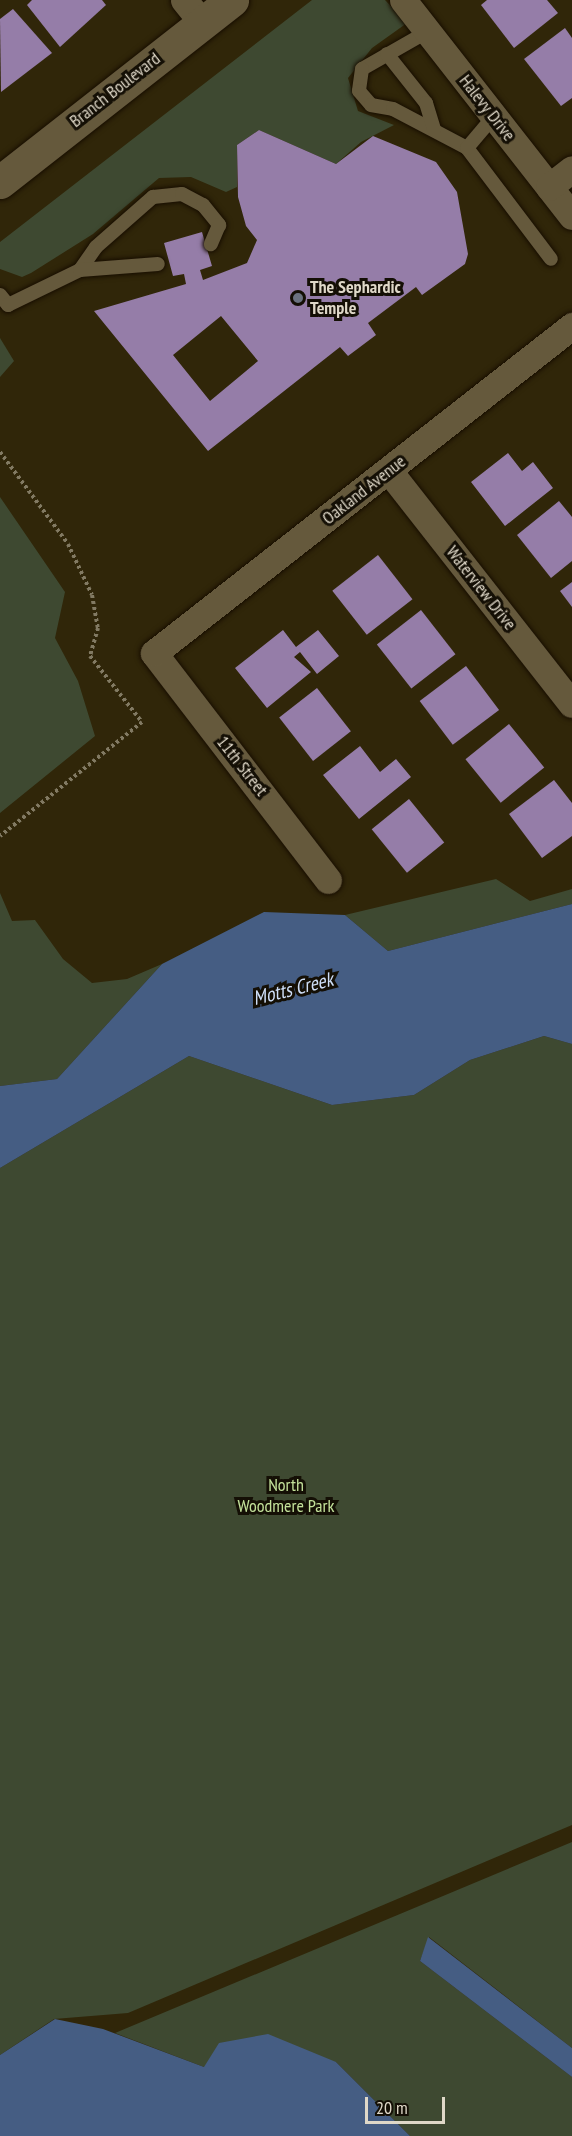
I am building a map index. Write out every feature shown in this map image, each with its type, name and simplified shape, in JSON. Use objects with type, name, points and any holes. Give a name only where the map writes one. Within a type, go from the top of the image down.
[{"type":"street","name":"Branch Boulevard","points":[[0,182],[193,11],[232,0]]},
{"type":"street","name":"Halevy Drive","points":[[403,0],[572,216]]},
{"type":"street","points":[[549,187],[572,169]]},
{"type":"street","name":"Oakland Avenue","points":[[154,653],[572,326]]},
{"type":"street","name":"Waterview Drive","points":[[389,471],[572,705]]},
{"type":"street","name":"11th Street","points":[[154,653],[328,879]]},
{"type":"lane","points":[[424,27],[418,37],[362,69],[358,91],[371,105],[434,130],[467,148],[551,259]]},
{"type":"lane","points":[[387,54],[426,104],[434,130]]},
{"type":"lane","points":[[467,148],[494,116]]},
{"type":"lane","points":[[80,270],[96,247],[153,197],[182,194],[203,205],[219,225],[211,244]]},
{"type":"lane","points":[[0,295],[8,305],[80,270],[158,264]]},
{"type":"path","points":[[0,452],[68,544],[92,595],[98,628],[90,656],[142,722],[0,836]]},
{"type":"green space","points":[[312,0],[385,0],[407,23],[372,48],[348,78],[358,111],[394,125],[361,142],[336,164],[259,130],[237,145],[237,187],[226,192],[191,177],[159,178],[93,234],[31,273],[22,277],[0,269],[0,242]]},
{"type":"green space","points":[[0,338],[14,361],[0,377]]},
{"type":"green space","points":[[0,497],[65,592],[55,638],[78,681],[95,736],[0,813]]},
{"type":"green space","points":[[496,879],[530,901],[572,889],[572,904],[388,951],[345,915]]},
{"type":"green space","points":[[0,893],[12,921],[35,920],[63,959],[92,983],[127,979],[162,964],[57,1079],[0,1086]]},
{"type":"green space","name":"North Woodmere Park","points":[[544,1036],[572,1044],[572,1825],[128,2013],[54,2019],[0,2055],[0,1168],[189,1056],[332,1105],[414,1095],[470,1060]]},
{"type":"green space","points":[[572,1842],[572,2048],[429,1937],[420,1961],[572,2077],[572,2136],[410,2136],[336,2062],[204,2067],[115,2033]]},
{"type":"water","name":"Motts Creek","points":[[572,904],[572,1044],[544,1036],[470,1060],[414,1095],[332,1105],[189,1056],[0,1168],[0,1086],[57,1079],[162,964],[264,912],[345,915],[388,951]]},
{"type":"water","points":[[428,1937],[572,2048],[572,2077],[420,1961]]},
{"type":"water","points":[[55,2019],[103,2029],[204,2067],[219,2043],[268,2034],[336,2062],[410,2136],[0,2136],[0,2055]]},
{"type":"building","points":[[32,0],[102,0],[106,5],[60,47],[27,5]]},
{"type":"building","points":[[487,0],[547,0],[558,13],[514,48],[481,5]]},
{"type":"building","points":[[13,9],[52,53],[1,92],[0,19]]},
{"type":"building","points":[[565,28],[572,38],[572,98],[561,106],[524,59]]},
{"type":"building","points":[[259,130],[336,164],[373,136],[436,162],[457,192],[468,254],[465,264],[422,295],[416,287],[368,323],[376,335],[348,356],[340,347],[208,451],[94,311],[186,284],[184,274],[173,276],[164,243],[202,232],[212,266],[200,270],[203,280],[247,263],[257,240],[246,226],[238,197],[237,145]],"holes":[[[221,316],[258,361],[210,401],[173,355]]]},
{"type":"building","points":[[508,453],[522,471],[533,462],[553,488],[505,526],[471,482]]},
{"type":"building","points":[[559,501],[572,517],[572,561],[551,578],[517,535]]},
{"type":"building","points":[[378,555],[412,599],[367,635],[332,591]]},
{"type":"building","points":[[572,582],[572,607],[560,591]]},
{"type":"building","points":[[421,610],[455,654],[411,689],[377,644]]},
{"type":"building","points":[[283,630],[296,647],[318,630],[339,656],[317,674],[300,652],[294,657],[311,672],[267,708],[235,668]]},
{"type":"building","points":[[466,666],[499,710],[453,745],[420,701]]},
{"type":"building","points":[[317,688],[351,731],[313,761],[279,718]]},
{"type":"building","points":[[509,724],[544,768],[501,803],[465,759]]},
{"type":"building","points":[[360,746],[380,772],[396,759],[411,777],[359,819],[323,775]]},
{"type":"building","points":[[554,780],[572,803],[572,836],[542,858],[509,814]]},
{"type":"building","points":[[409,799],[444,843],[407,873],[372,829]]},
{"type":"place","name":"The Sephardic Temple","points":[[298,298]]}]
